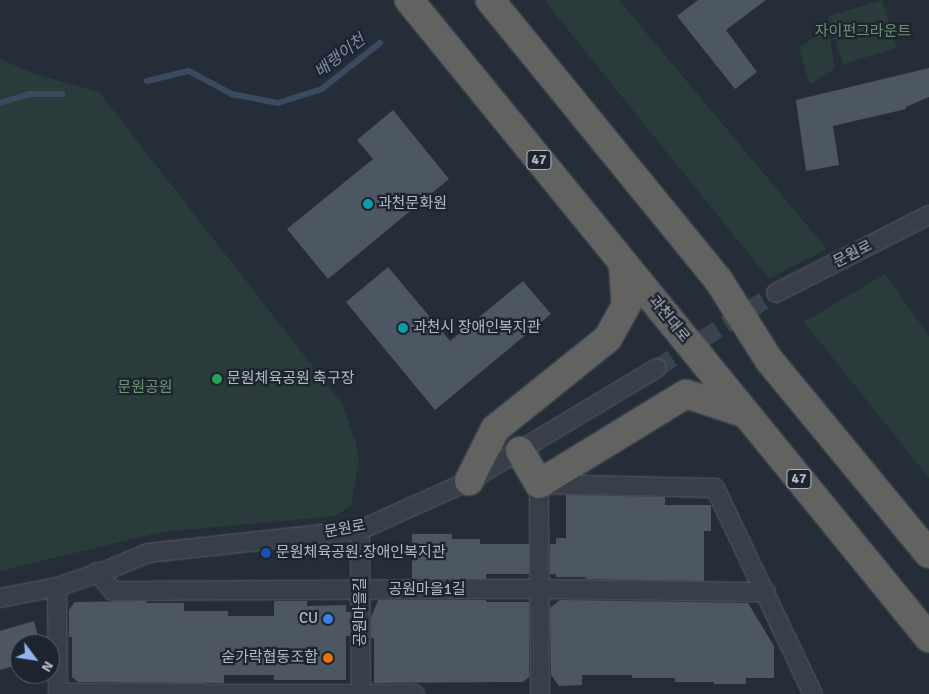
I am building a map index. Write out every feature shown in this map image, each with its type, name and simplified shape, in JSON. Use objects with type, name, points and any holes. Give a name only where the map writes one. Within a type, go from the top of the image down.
[{"type":"highway","name":"과천대로","points":[[409,0],[929,638]]},
{"type":"highway","points":[[490,0],[719,282],[769,360],[929,554]]},
{"type":"highway","points":[[469,481],[495,428],[608,338],[626,305],[623,263]]},
{"type":"highway","points":[[520,451],[539,484],[686,394],[745,413]]},
{"type":"street","name":"문원로","points":[[776,293],[929,215]]},
{"type":"street","name":"문원로","points":[[0,598],[57,587],[110,569],[148,553],[360,530],[469,481],[657,368]]},
{"type":"street","points":[[540,694],[539,484],[715,488],[813,694]]},
{"type":"street","name":"공원마을길","points":[[360,530],[361,694]]},
{"type":"street","name":"공원마을1길","points":[[97,572],[113,591],[541,590],[766,592]]},
{"type":"street","points":[[57,587],[58,694],[414,694]]},
{"type":"green space","points":[[544,0],[619,0],[827,249],[769,279]]},
{"type":"green space","name":"자이펀그라운트","points":[[882,0],[897,48],[843,64],[828,16]]},
{"type":"green space","points":[[828,28],[835,68],[810,85],[799,48]]},
{"type":"green space","name":"문원공원","points":[[0,59],[35,74],[99,92],[342,404],[356,443],[359,462],[351,505],[336,516],[162,532],[0,571]]},
{"type":"green space","points":[[885,274],[929,336],[929,478],[804,322]]},
{"type":"building","points":[[698,0],[766,0],[726,30],[757,72],[735,89],[677,16]]},
{"type":"building","points":[[929,68],[929,97],[906,107],[906,109],[833,126],[839,165],[806,171],[796,100]]},
{"type":"building","name":"과천문화원","points":[[393,110],[449,179],[328,279],[287,229],[373,159],[357,140]]},
{"type":"building","name":"과천시 장애인복지관","points":[[388,267],[450,341],[523,281],[551,314],[435,410],[346,302]]},
{"type":"building","points":[[566,495],[665,497],[665,505],[711,505],[711,531],[704,531],[704,581],[584,579],[587,577],[556,577],[556,574],[550,574],[550,544],[556,544],[556,538],[566,538]]},
{"type":"building","points":[[412,534],[452,534],[452,539],[480,539],[480,544],[529,544],[529,574],[486,574],[486,579],[412,579]]},
{"type":"building","points":[[378,600],[529,602],[529,677],[523,682],[374,683],[374,639],[371,637],[371,618]]},
{"type":"building","points":[[560,600],[748,603],[774,646],[774,678],[746,678],[746,684],[714,684],[714,682],[675,682],[675,678],[632,678],[632,675],[582,675],[582,685],[559,686],[551,675],[550,608]]},
{"type":"building","points":[[146,601],[146,603],[184,603],[184,611],[228,611],[228,616],[274,616],[274,601],[307,601],[307,606],[346,605],[346,612],[350,612],[350,636],[346,636],[346,680],[274,680],[274,675],[224,675],[224,683],[78,682],[72,677],[72,637],[69,637],[69,610],[75,602]]},
{"type":"building","points":[[34,621],[37,634],[10,634],[10,667],[0,670],[0,631]]},
{"type":"waterway","name":"배랭이천","points":[[147,81],[189,71],[232,94],[278,103],[322,89],[380,43]]},
{"type":"waterway","name":"배랭이천","points":[[0,103],[29,94],[62,94]]},
{"type":"tunnel","points":[[657,368],[776,293]]},
{"type":"place","name":"과천문화원","points":[[368,204]]},
{"type":"place","name":"과천시 장애인복지관","points":[[403,328]]},
{"type":"place","name":"문원체육공원 축구장","points":[[217,379]]},
{"type":"place","name":"문원체육공원.장애인복지관","points":[[266,553]]},
{"type":"place","name":"CU","points":[[328,619]]},
{"type":"place","name":"숟가락협동조합","points":[[328,658]]}]
